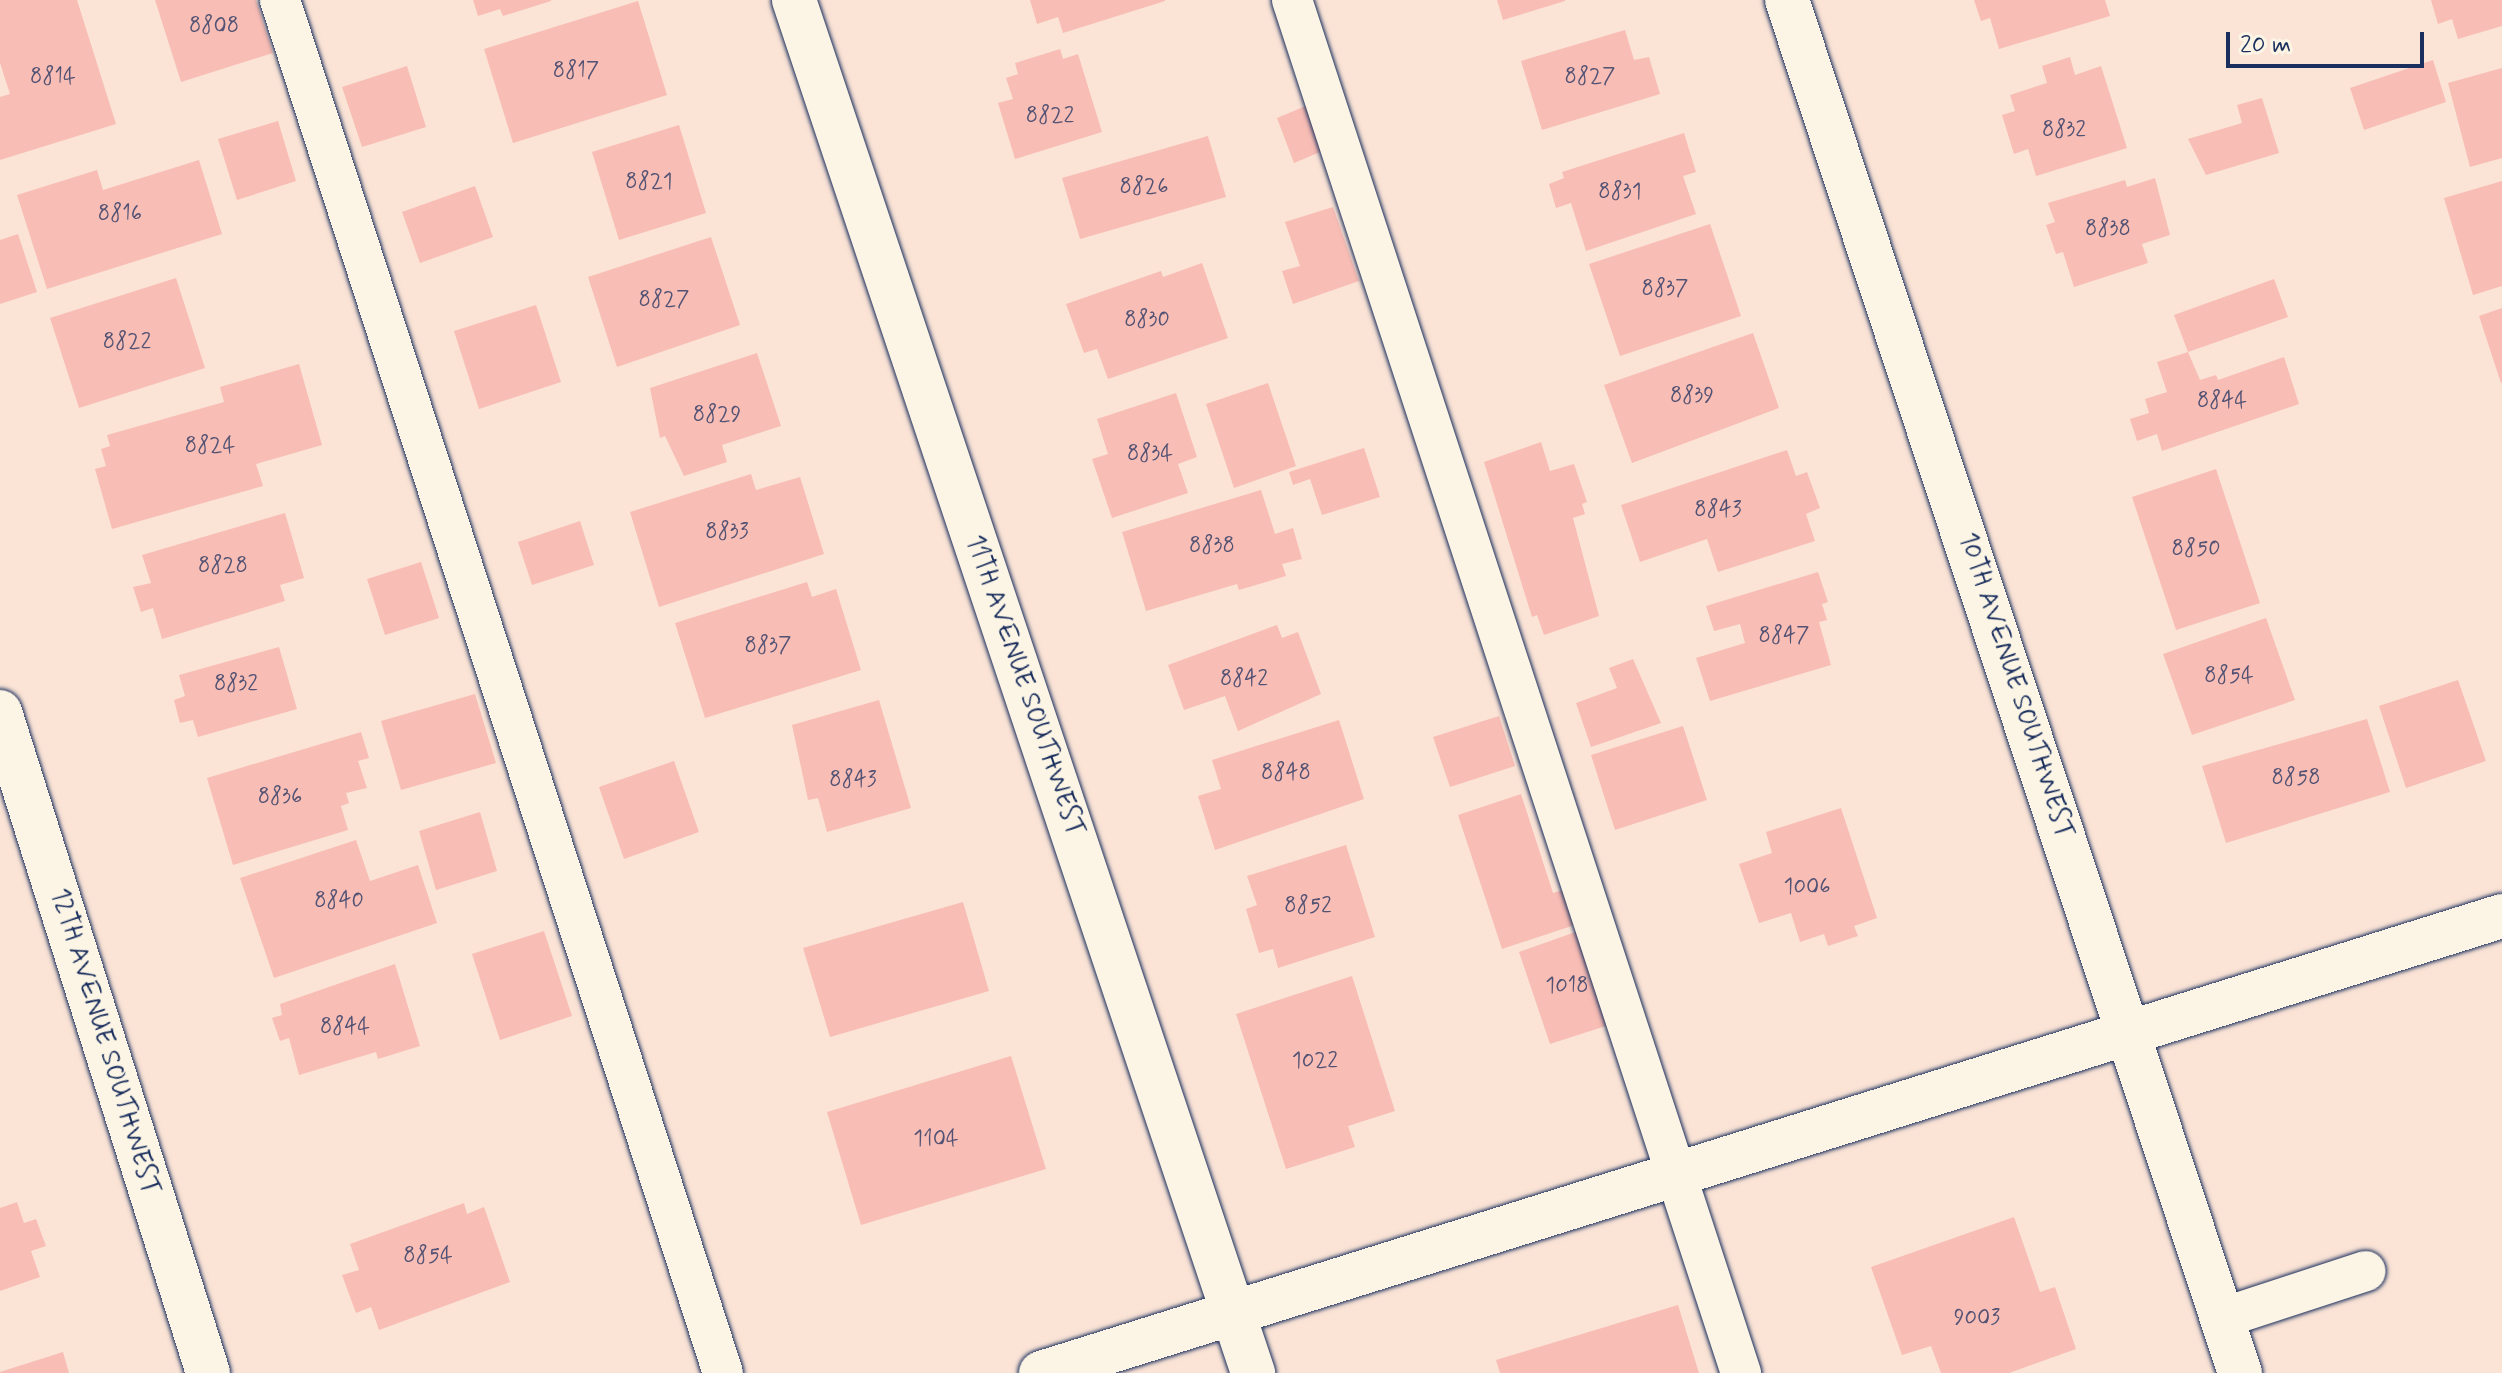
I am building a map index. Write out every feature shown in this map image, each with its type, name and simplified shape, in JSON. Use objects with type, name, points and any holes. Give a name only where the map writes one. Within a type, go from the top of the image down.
[{"type":"street","name":"11TH AVENUE SOUTHWEST","points":[[794,0],[1253,1373]]},
{"type":"street","name":"10TH AVENUE SOUTHWEST","points":[[1787,0],[2131,1034],[2240,1373]]},
{"type":"street","name":"12TH AVENUE SOUTHWEST","points":[[0,712],[208,1373]]},
{"type":"street","points":[[1041,1373],[2502,916]]},
{"type":"lane","points":[[280,0],[723,1373]]},
{"type":"lane","points":[[1292,0],[1741,1373]]},
{"type":"lane","points":[[2222,1318],[2366,1271]]},
{"type":"building","points":[[0,0],[77,0],[116,124],[0,160],[0,97],[10,94],[0,63]]},
{"type":"building","points":[[155,0],[256,0],[273,53],[181,82]]},
{"type":"building","points":[[473,0],[551,1],[503,16],[500,9],[478,16]]},
{"type":"building","points":[[1030,0],[1165,1],[1063,33],[1058,17],[1037,24]]},
{"type":"building","points":[[1497,0],[1565,0],[1565,1],[1503,20]]},
{"type":"building","points":[[1974,0],[2105,0],[2110,16],[1999,49],[1990,18],[1981,21]]},
{"type":"building","points":[[2431,0],[2502,0],[2502,26],[2458,39],[2452,19],[2438,24]]},
{"type":"building","points":[[638,1],[667,95],[513,143],[484,49]]},
{"type":"building","points":[[1625,30],[1634,60],[1649,57],[1660,94],[1542,130],[1521,61]]},
{"type":"building","points":[[1060,49],[1063,59],[1078,54],[1102,132],[1015,159],[998,103],[1013,99],[1006,78],[1018,74],[1015,63]]},
{"type":"building","points":[[2070,57],[2075,75],[2101,66],[2127,148],[2036,176],[2028,149],[2014,154],[2002,115],[2015,111],[2010,95],[2047,83],[2042,66]]},
{"type":"building","points":[[2433,60],[2446,102],[2364,130],[2350,88]]},
{"type":"building","points":[[407,66],[426,127],[362,147],[342,87]]},
{"type":"building","points":[[2502,68],[2502,158],[2470,167],[2448,83]]},
{"type":"building","points":[[2262,98],[2279,153],[2206,175],[2188,139],[2242,123],[2237,105]]},
{"type":"building","points":[[1308,105],[1325,150],[1294,163],[1277,118]]},
{"type":"building","points":[[278,121],[296,181],[237,200],[218,139]]},
{"type":"building","points":[[679,125],[706,213],[619,240],[592,152]]},
{"type":"building","points":[[1684,133],[1696,172],[1683,176],[1696,214],[1586,251],[1571,203],[1556,208],[1549,184],[1564,178],[1562,172]]},
{"type":"building","points":[[1208,136],[1226,197],[1080,239],[1062,178]]},
{"type":"building","points":[[199,160],[222,234],[47,289],[17,195],[97,170],[103,190]]},
{"type":"building","points":[[2155,178],[2170,235],[2142,244],[2148,263],[2074,287],[2063,252],[2056,254],[2046,225],[2055,222],[2048,203],[2125,180],[2127,187]]},
{"type":"building","points":[[2502,181],[2502,286],[2473,295],[2444,198]]},
{"type":"building","points":[[475,186],[493,237],[420,263],[402,212]]},
{"type":"building","points":[[1333,207],[1359,281],[1293,304],[1282,271],[1300,266],[1285,222]]},
{"type":"building","points":[[1710,224],[1741,316],[1620,356],[1589,264]]},
{"type":"building","points":[[18,234],[37,292],[0,304],[0,240]]},
{"type":"building","points":[[711,237],[740,325],[617,367],[588,277]]},
{"type":"building","points":[[1202,263],[1228,338],[1108,379],[1097,349],[1084,353],[1066,304],[1161,271],[1163,277]]},
{"type":"building","points":[[176,278],[205,368],[79,408],[50,318]]},
{"type":"building","points":[[2274,279],[2288,317],[2188,352],[2174,315]]},
{"type":"building","points":[[536,305],[561,382],[479,409],[454,331]]},
{"type":"building","points":[[2502,308],[2502,383],[2501,383],[2479,316]]},
{"type":"building","points":[[1753,333],[1779,408],[1632,463],[1604,385]]},
{"type":"building","points":[[2188,352],[2200,380],[2216,375],[2218,380],[2284,357],[2299,404],[2162,451],[2157,434],[2137,441],[2130,419],[2149,413],[2145,399],[2167,392],[2157,362]]},
{"type":"building","points":[[757,353],[781,426],[722,445],[727,462],[684,476],[665,436],[660,438],[650,388]]},
{"type":"building","points":[[299,364],[322,445],[256,464],[263,486],[112,529],[95,469],[106,466],[101,449],[110,446],[107,435],[224,402],[220,387]]},
{"type":"building","points":[[1268,383],[1296,466],[1234,488],[1206,404]]},
{"type":"building","points":[[1176,393],[1197,457],[1178,464],[1188,493],[1112,518],[1092,459],[1108,454],[1097,419]]},
{"type":"building","points":[[1541,442],[1550,471],[1574,464],[1587,502],[1582,504],[1585,514],[1573,518],[1599,616],[1544,635],[1537,615],[1532,617],[1484,462]]},
{"type":"building","points":[[1364,448],[1380,497],[1322,515],[1310,479],[1293,485],[1289,472]]},
{"type":"building","points":[[1787,450],[1796,476],[1807,472],[1820,508],[1806,514],[1815,541],[1718,572],[1707,539],[1640,562],[1621,505]]},
{"type":"building","points":[[2216,469],[2260,603],[2176,630],[2132,497]]},
{"type":"building","points":[[751,474],[756,490],[800,477],[824,554],[659,607],[630,512]]},
{"type":"building","points":[[1261,490],[1275,534],[1293,528],[1302,559],[1282,564],[1286,576],[1239,590],[1237,584],[1146,611],[1122,532]]},
{"type":"building","points":[[285,513],[304,578],[280,585],[285,601],[162,639],[153,608],[141,612],[133,587],[151,583],[142,555]]},
{"type":"building","points":[[580,521],[594,565],[532,585],[518,542]]},
{"type":"building","points":[[421,562],[439,618],[385,635],[367,579]]},
{"type":"building","points":[[1818,572],[1828,602],[1822,604],[1827,620],[1819,622],[1831,665],[1710,701],[1696,658],[1745,643],[1740,624],[1714,631],[1706,606]]},
{"type":"building","points":[[807,582],[812,597],[836,589],[861,670],[705,718],[675,623]]},
{"type":"building","points":[[2266,618],[2295,700],[2192,735],[2163,654]]},
{"type":"building","points":[[1277,625],[1282,638],[1298,632],[1321,694],[1238,731],[1225,696],[1184,710],[1168,665]]},
{"type":"building","points":[[279,647],[297,709],[198,737],[193,720],[180,723],[174,700],[185,696],[179,675]]},
{"type":"building","points":[[1633,659],[1661,723],[1591,747],[1576,703],[1617,688],[1609,668]]},
{"type":"building","points":[[2458,680],[2486,761],[2406,788],[2379,706]]},
{"type":"building","points":[[475,694],[496,763],[401,790],[381,721]]},
{"type":"building","points":[[879,700],[911,808],[827,832],[818,798],[808,800],[792,725]]},
{"type":"building","points":[[1499,716],[1515,766],[1450,787],[1433,737]]},
{"type":"building","points":[[2367,719],[2390,792],[2226,843],[2202,766]]},
{"type":"building","points":[[1339,720],[1364,799],[1215,850],[1198,796],[1221,789],[1212,760]]},
{"type":"building","points":[[1683,726],[1707,800],[1615,830],[1591,755]]},
{"type":"building","points":[[361,732],[369,758],[358,761],[367,788],[346,793],[349,803],[341,806],[348,830],[233,865],[207,778]]},
{"type":"building","points":[[674,761],[699,832],[624,859],[599,787]]},
{"type":"building","points":[[1521,794],[1553,893],[1573,887],[1584,922],[1502,949],[1458,815]]},
{"type":"building","points":[[1841,808],[1877,918],[1854,926],[1858,936],[1828,946],[1824,934],[1800,942],[1791,913],[1759,923],[1739,864],[1772,853],[1766,832]]},
{"type":"building","points":[[480,812],[497,871],[436,890],[419,831]]},
{"type":"building","points":[[356,840],[370,881],[418,865],[437,923],[274,978],[240,878]]},
{"type":"building","points":[[1346,845],[1375,937],[1278,968],[1273,949],[1259,953],[1246,909],[1257,905],[1247,876]]},
{"type":"building","points":[[963,902],[989,991],[830,1037],[803,948]]},
{"type":"building","points":[[1584,929],[1615,1023],[1550,1044],[1519,952]]},
{"type":"building","points":[[544,931],[572,1016],[500,1040],[472,954]]},
{"type":"building","points":[[395,964],[420,1046],[378,1059],[376,1052],[299,1075],[289,1038],[280,1041],[272,1018],[282,1015],[280,1004]]},
{"type":"building","points":[[1352,976],[1395,1111],[1348,1126],[1355,1147],[1286,1169],[1236,1014]]},
{"type":"building","points":[[1011,1056],[1046,1169],[861,1225],[827,1112]]},
{"type":"building","points":[[17,1202],[24,1223],[36,1219],[46,1246],[31,1251],[40,1277],[0,1291],[0,1208]]},
{"type":"building","points":[[464,1203],[467,1214],[484,1207],[510,1282],[379,1330],[371,1307],[356,1313],[342,1275],[359,1270],[350,1244]]},
{"type":"building","points":[[2014,1217],[2040,1292],[2055,1287],[2076,1349],[2009,1373],[1941,1373],[1931,1346],[1902,1355],[1871,1267]]},
{"type":"building","points":[[1678,1305],[1699,1373],[1500,1373],[1496,1360]]},
{"type":"building","points":[[63,1352],[69,1373],[0,1373],[0,1372]]}]
